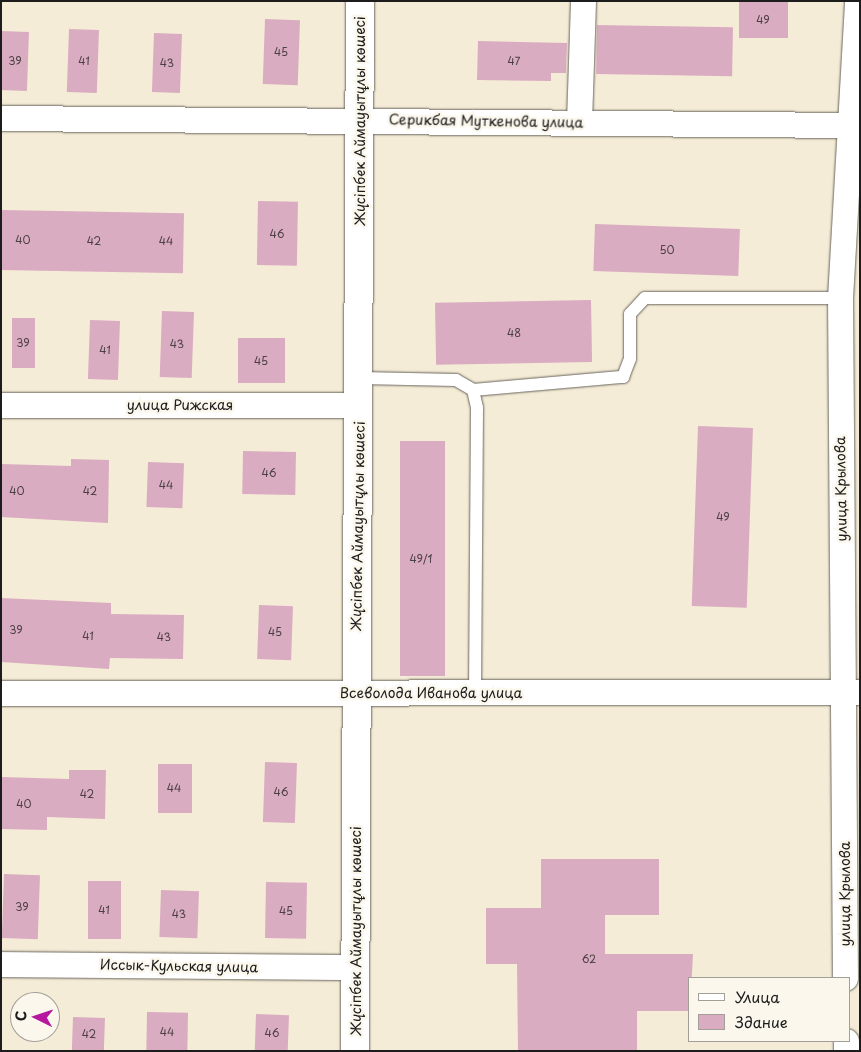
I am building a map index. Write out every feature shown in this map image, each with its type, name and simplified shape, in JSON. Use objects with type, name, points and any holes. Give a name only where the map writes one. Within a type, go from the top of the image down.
[{"type":"street","name":"Жүсіпбек Аймауытұлы көшесі","points":[[356,1051],[362,119],[360,1]]},
{"type":"street","points":[[578,122],[584,1]]},
{"type":"street","name":"улица Крылова","points":[[846,977],[852,693],[850,412],[840,298],[854,194],[851,125],[857,1]]},
{"type":"street","name":"Серикбая Муткенова улица","points":[[1,118],[362,119],[851,125]]},
{"type":"street","name":"улица Рижская","points":[[1,405],[359,405]]},
{"type":"street","name":"Всеволода Иванова улица","points":[[1,693],[852,693]]},
{"type":"street","name":"Иссык-Кульская улица","points":[[1,964],[356,968]]},
{"type":"lane","points":[[360,378],[456,380],[472,390],[623,377],[630,359],[630,314],[645,298],[840,298]]},
{"type":"lane","points":[[472,390],[477,408],[475,692]]},
{"type":"building","points":[[739,1],[788,1],[788,38],[739,38]]},
{"type":"building","points":[[265,19],[300,20],[298,85],[263,84]]},
{"type":"building","points":[[597,25],[733,27],[732,76],[596,74]]},
{"type":"building","points":[[69,29],[99,30],[97,93],[67,92]]},
{"type":"building","points":[[1,31],[29,32],[27,91],[1,90]]},
{"type":"building","points":[[154,33],[182,34],[180,93],[152,92]]},
{"type":"building","points":[[478,41],[567,43],[566,73],[551,73],[551,81],[477,80]]},
{"type":"building","points":[[258,201],[298,202],[297,266],[257,265]]},
{"type":"building","points":[[1,210],[184,213],[183,273],[1,270]]},
{"type":"building","points":[[595,224],[740,229],[738,276],[593,271]]},
{"type":"building","points":[[591,300],[592,362],[436,365],[435,303]]},
{"type":"building","points":[[162,311],[194,312],[192,378],[160,377]]},
{"type":"building","points":[[12,318],[35,318],[35,368],[12,368]]},
{"type":"building","points":[[90,320],[120,321],[118,380],[88,379]]},
{"type":"building","points":[[238,338],[285,338],[285,383],[238,383]]},
{"type":"building","points":[[698,426],[753,428],[747,608],[692,606]]},
{"type":"building","points":[[400,441],[445,441],[445,676],[400,676]]},
{"type":"building","points":[[243,451],[296,452],[295,495],[242,494]]},
{"type":"building","points":[[71,459],[109,460],[108,523],[1,517],[1,464],[71,466]]},
{"type":"building","points":[[148,462],[184,463],[182,508],[146,507]]},
{"type":"building","points":[[1,598],[111,603],[111,614],[184,615],[183,659],[110,658],[109,669],[1,662]]},
{"type":"building","points":[[259,605],[293,606],[291,660],[257,659]]},
{"type":"building","points":[[265,762],[297,763],[295,823],[263,822]]},
{"type":"building","points":[[158,764],[192,764],[192,813],[158,813]]},
{"type":"building","points":[[69,770],[106,770],[105,819],[47,817],[47,830],[1,829],[1,777],[69,779]]},
{"type":"building","points":[[541,859],[659,859],[659,915],[605,915],[605,954],[693,954],[692,977],[688,977],[688,1011],[637,1011],[637,1051],[518,1051],[517,964],[486,964],[486,908],[541,908]]},
{"type":"building","points":[[4,874],[40,875],[38,939],[2,938]]},
{"type":"building","points":[[88,881],[121,881],[121,939],[88,939]]},
{"type":"building","points":[[266,882],[307,883],[306,939],[265,938]]},
{"type":"building","points":[[161,890],[199,891],[197,938],[159,937]]},
{"type":"building","points":[[147,1012],[188,1013],[187,1051],[146,1051]]},
{"type":"building","points":[[256,1014],[289,1015],[288,1051],[255,1051]]},
{"type":"building","points":[[73,1017],[105,1018],[104,1051],[72,1051]]}]
